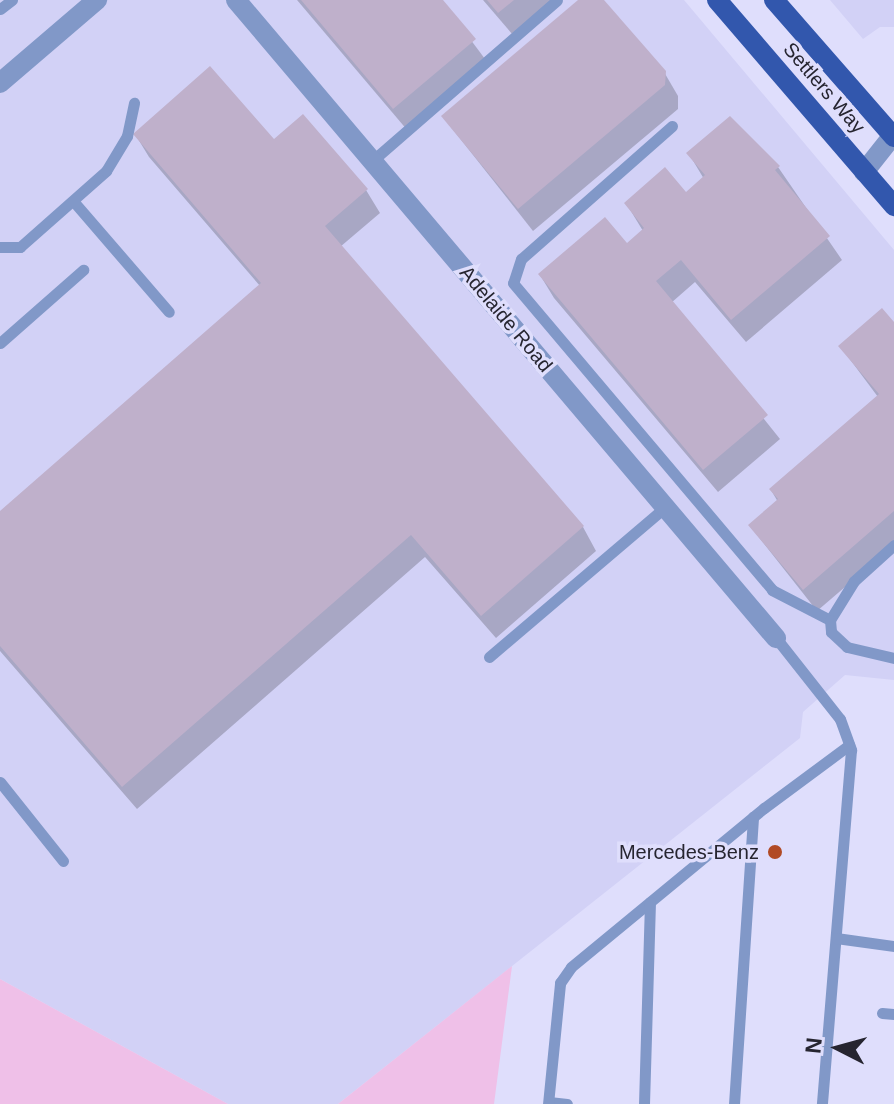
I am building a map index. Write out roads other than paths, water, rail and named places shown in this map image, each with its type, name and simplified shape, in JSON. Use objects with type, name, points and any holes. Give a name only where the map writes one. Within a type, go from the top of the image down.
[{"type":"main road","name":"Settlers Way","points":[[717,0],[894,206]]},
{"type":"main road","name":"Settlers Way","points":[[774,0],[894,135]]},
{"type":"street","points":[[0,83],[97,0]]},
{"type":"street","name":"Adelaide Road","points":[[236,0],[776,638]]},
{"type":"street","points":[[864,172],[894,135]]},
{"type":"lane","points":[[0,9],[12,0]]},
{"type":"lane","points":[[372,161],[557,0]]},
{"type":"lane","points":[[0,247],[20,247],[74,202],[118,156],[134,103]]},
{"type":"lane","points":[[672,126],[521,259],[513,283],[772,590],[830,620]]},
{"type":"lane","points":[[74,202],[169,312]]},
{"type":"lane","points":[[0,343],[83,270]]},
{"type":"lane","points":[[489,657],[665,507]]},
{"type":"lane","points":[[894,545],[854,581],[830,620],[831,632],[847,647],[894,658]]},
{"type":"lane","points":[[776,638],[840,719],[849,745],[822,1104]]},
{"type":"lane","points":[[567,1104],[548,1103],[560,983],[571,967],[753,817],[849,745]]},
{"type":"lane","points":[[0,782],[63,861]]},
{"type":"lane","points":[[734,1104],[753,817]]},
{"type":"lane","points":[[644,1104],[650,902]]},
{"type":"lane","points":[[836,938],[894,946]]},
{"type":"place","name":"Mercedes-Benz","points":[[775,852]]}]
